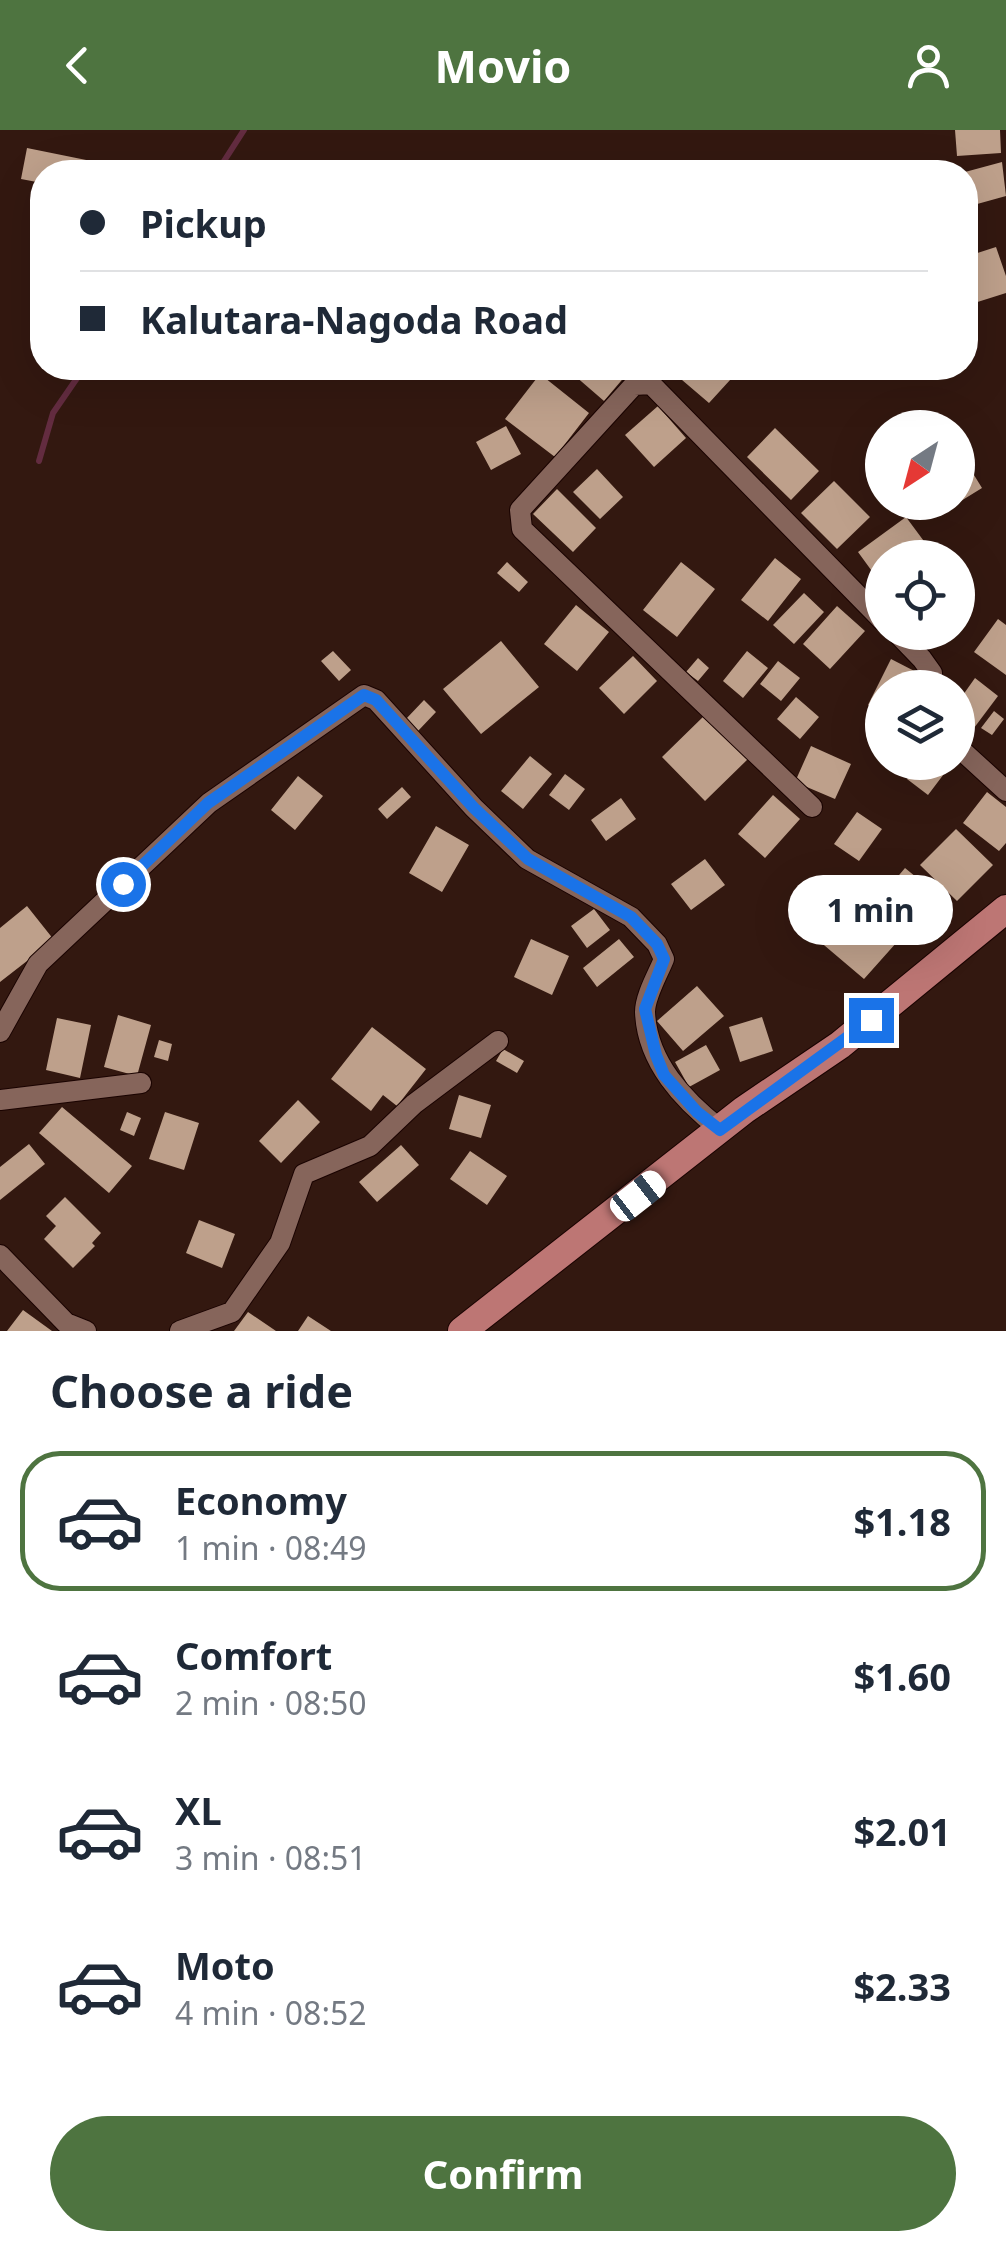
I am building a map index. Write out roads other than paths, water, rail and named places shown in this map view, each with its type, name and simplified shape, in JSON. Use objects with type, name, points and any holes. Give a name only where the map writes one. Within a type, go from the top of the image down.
[{"type":"main road","points":[[462,1331],[720,1130],[840,1045],[1006,910]]},
{"type":"street","points":[[812,807],[522,529],[520,510],[634,385],[650,384],[865,603]]},
{"type":"street","points":[[913,650],[929,670]]},
{"type":"street","points":[[0,1032],[38,964],[208,803],[364,695],[376,700],[474,808],[528,859],[631,917],[657,944],[664,959],[645,1009],[656,1055],[664,1075],[697,1112],[720,1130]]},
{"type":"street","points":[[975,762],[1006,792]]},
{"type":"street","points":[[180,1331],[232,1312],[280,1244],[304,1174],[370,1146],[414,1104],[498,1041]]},
{"type":"street","points":[[0,1100],[140,1083]]},
{"type":"street","points":[[0,1255],[66,1322],[86,1331]]},
{"type":"waterway","points":[[225,160],[244,130]]},
{"type":"waterway","points":[[39,461],[53,413],[76,380]]}]
